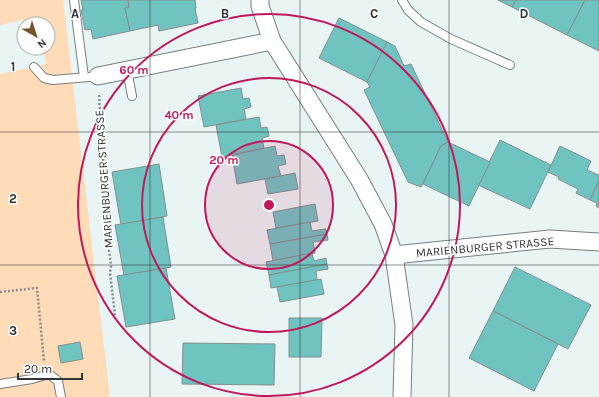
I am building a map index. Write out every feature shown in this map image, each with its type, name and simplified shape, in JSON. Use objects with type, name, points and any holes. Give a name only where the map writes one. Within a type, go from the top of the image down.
[{"type":"street","points":[[260,0],[260,6],[272,41],[359,179],[383,224],[394,255],[404,325],[402,397]]},
{"type":"street","points":[[91,77],[272,41]]},
{"type":"street","name":"MARIENBURGER STRASSE","points":[[394,255],[550,239],[599,242]]},
{"type":"lane","points":[[34,67],[44,78],[53,80],[91,77],[74,0]]},
{"type":"lane","points":[[402,0],[408,10],[421,22],[451,39],[510,65]]},
{"type":"lane","points":[[127,70],[132,96]]},
{"type":"lane","points":[[0,384],[32,379],[49,374],[58,381],[61,397]]},
{"type":"path","name":"MARIENBURGER STRASSE","points":[[91,77],[109,218],[106,226],[115,315]]},
{"type":"path","points":[[0,292],[36,288],[45,368]]},
{"type":"shaded area","points":[[0,0],[63,0],[110,397],[0,397],[0,74],[46,64],[44,56],[56,56],[56,16],[16,16],[16,21],[0,25]]},
{"type":"building","points":[[81,0],[128,0],[129,7],[125,8],[130,31],[93,39],[91,29],[85,30],[81,10],[83,10]]},
{"type":"building","points":[[128,0],[195,0],[198,23],[159,31],[158,25],[130,31],[125,8],[129,7]]},
{"type":"building","points":[[498,0],[516,0],[512,7]]},
{"type":"building","points":[[516,0],[585,0],[567,35],[512,7]]},
{"type":"building","points":[[585,0],[599,0],[599,51],[567,35]]},
{"type":"building","points":[[339,18],[387,42],[367,82],[319,58]]},
{"type":"building","points":[[387,42],[395,46],[404,66],[411,64],[448,142],[441,146],[421,187],[408,182],[364,90],[370,87],[367,82]]},
{"type":"building","points":[[241,88],[243,99],[249,98],[251,107],[244,109],[246,119],[204,127],[198,96]]},
{"type":"building","points":[[259,117],[261,128],[267,127],[269,136],[262,138],[264,148],[222,157],[216,125]]},
{"type":"building","points":[[500,140],[551,165],[530,209],[478,185]]},
{"type":"building","points":[[448,142],[490,162],[469,206],[423,184],[441,146]]},
{"type":"building","points":[[275,146],[277,156],[284,155],[286,164],[278,166],[281,176],[237,184],[232,155]]},
{"type":"building","points":[[560,146],[591,161],[587,170],[599,175],[599,181],[590,200],[576,193],[578,189],[548,172]]},
{"type":"building","points":[[159,164],[167,216],[121,225],[112,172]]},
{"type":"building","points":[[295,173],[298,189],[268,194],[265,179]]},
{"type":"building","points":[[599,181],[599,208],[596,206],[597,203],[590,200]]},
{"type":"building","points":[[315,204],[318,221],[276,228],[273,212]]},
{"type":"building","points":[[163,217],[171,267],[124,275],[115,225]]},
{"type":"building","points":[[310,222],[312,231],[326,229],[327,234],[270,244],[267,230]]},
{"type":"building","points":[[327,234],[328,240],[313,242],[315,253],[273,261],[270,244]]},
{"type":"building","points":[[312,253],[314,261],[326,258],[327,264],[269,275],[266,262]]},
{"type":"building","points":[[327,264],[328,269],[316,271],[317,280],[271,288],[269,275]]},
{"type":"building","points":[[515,267],[591,305],[568,349],[493,311]]},
{"type":"building","points":[[166,268],[175,319],[126,327],[117,276]]},
{"type":"building","points":[[321,279],[324,294],[280,302],[277,287]]},
{"type":"building","points":[[493,311],[558,344],[534,391],[469,358]]},
{"type":"building","points":[[289,318],[322,318],[321,357],[289,357]]},
{"type":"building","points":[[80,342],[83,359],[61,363],[58,346]]},
{"type":"building","points":[[183,343],[275,344],[274,385],[182,384]]}]
